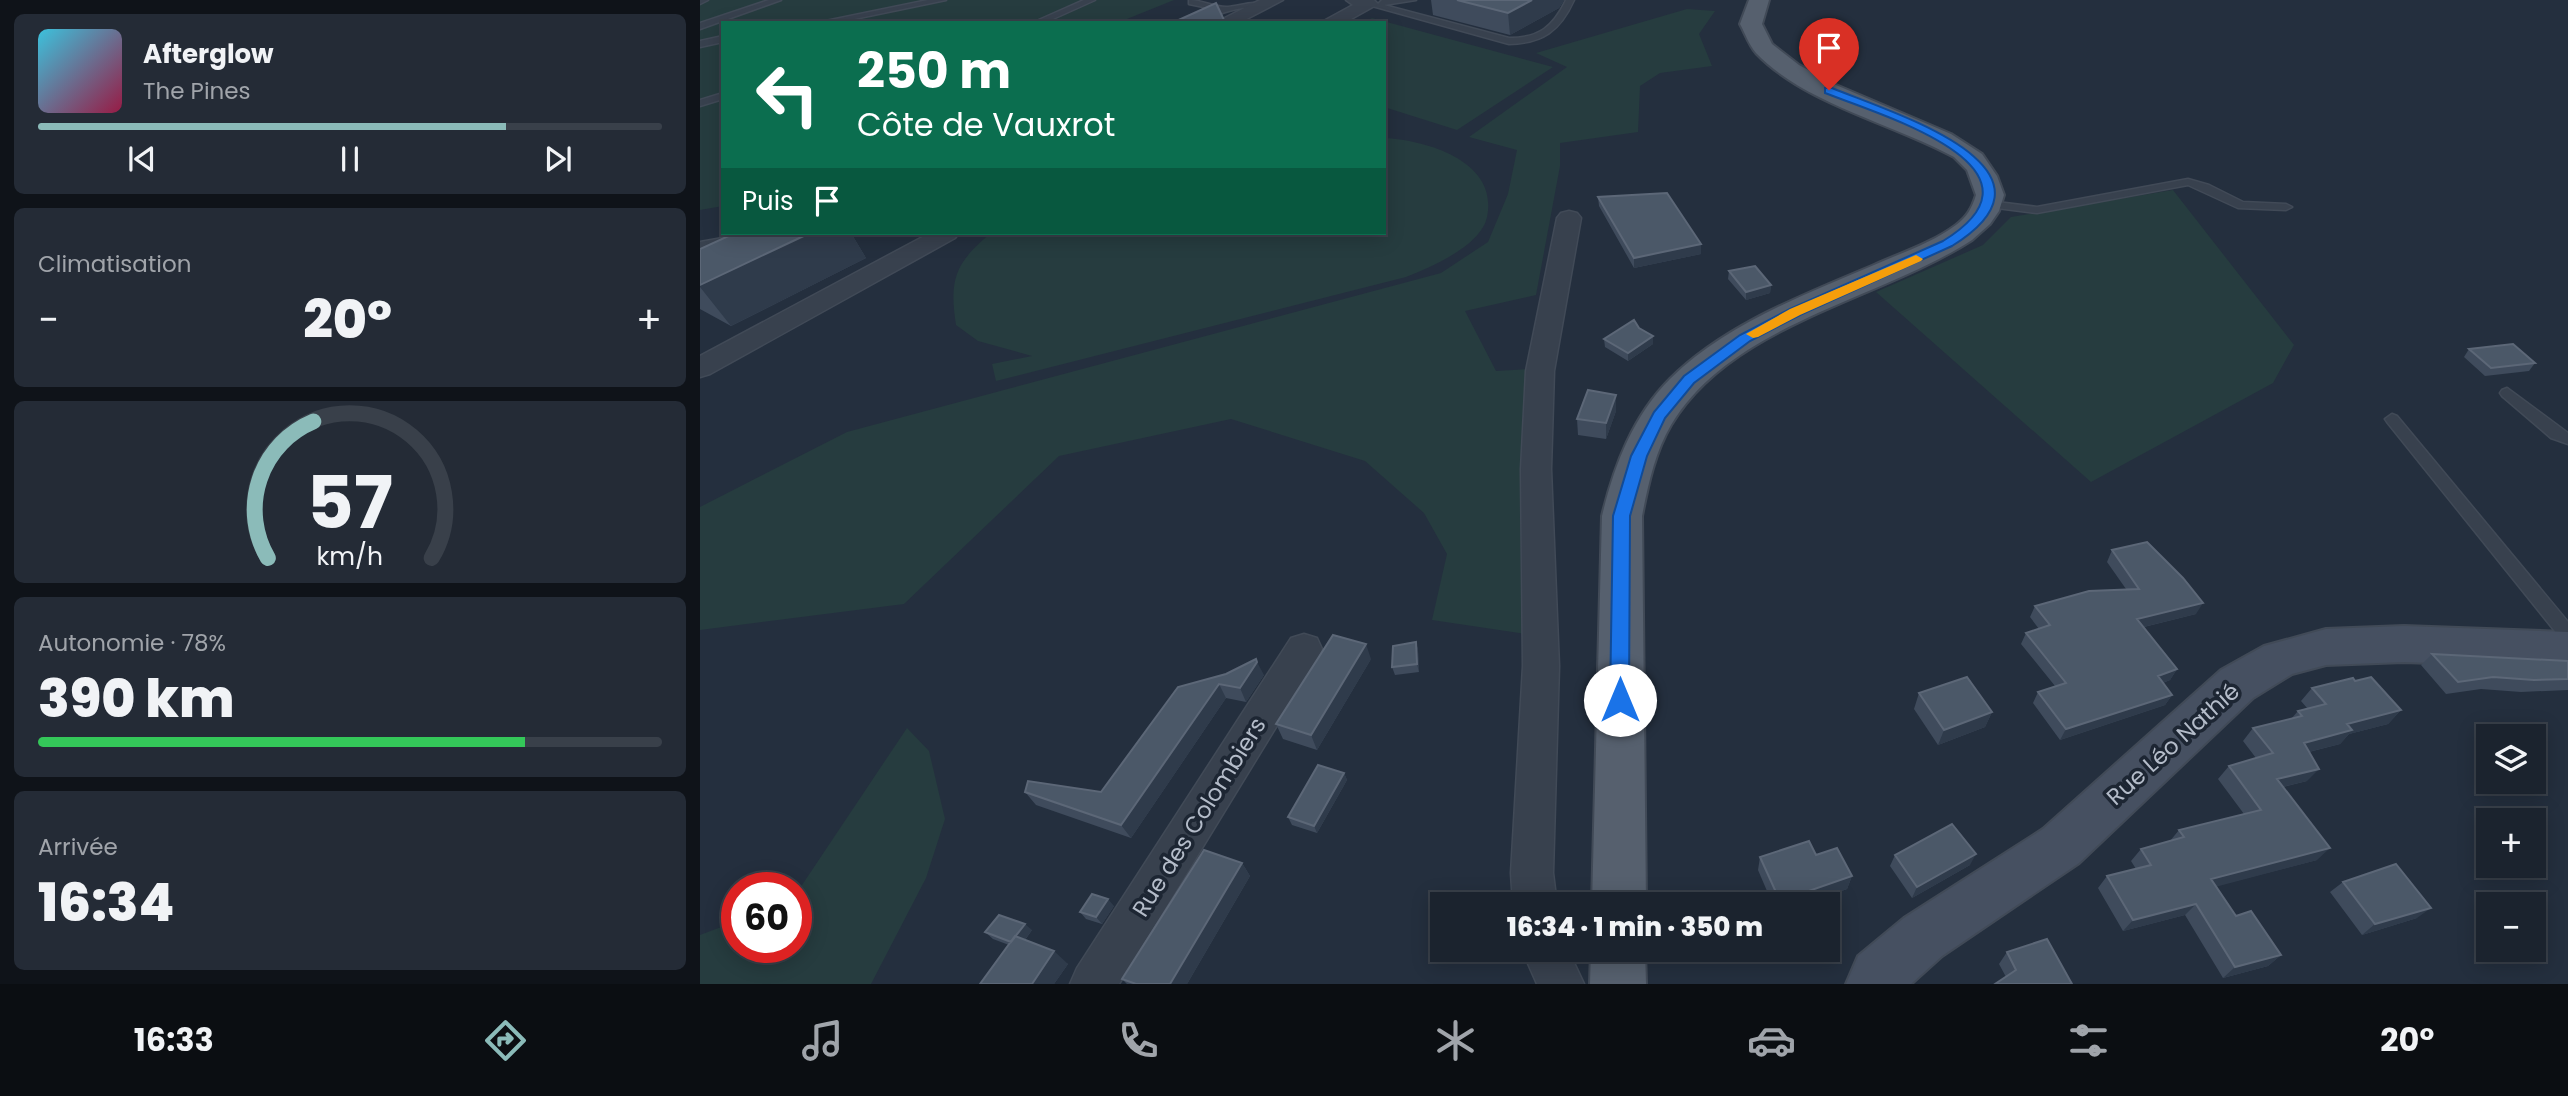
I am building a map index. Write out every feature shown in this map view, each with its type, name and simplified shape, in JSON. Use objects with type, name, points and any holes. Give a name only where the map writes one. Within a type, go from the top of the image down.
[{"type":"main road","points":[[1619,892],[1622,516],[1639,456],[1666,405],[1689,380],[1745,338],[1795,312],[1947,243],[1970,229],[1989,204],[1990,195],[1985,176],[1962,150],[1937,135],[1829,90],[1778,62],[1758,41],[1752,30],[1750,18],[1756,4]]},
{"type":"main road","name":"Rue Léo Nathié","points":[[1874,984],[1878,976],[1923,937],[2061,846],[2237,684],[2280,659],[2326,647],[2404,644],[2568,650]]},
{"type":"main road","points":[[1618,962],[1618,984]]},
{"type":"street","points":[[1332,21],[1362,2]]},
{"type":"street","points":[[1225,16],[1268,3]]},
{"type":"street","points":[[1534,892],[1532,873],[1541,666],[1536,469],[1540,371],[1569,218]]},
{"type":"street","points":[[700,368],[943,235]]},
{"type":"street","points":[[700,264],[747,238]]},
{"type":"street","name":"Rue des Colombiers","points":[[1093,984],[1304,649]]},
{"type":"street","points":[[1550,962],[1561,984]]},
{"type":"lane","points":[[700,26],[777,0]]},
{"type":"lane","points":[[831,21],[942,0]]},
{"type":"lane","points":[[1041,21],[1091,0]]},
{"type":"lane","points":[[1362,2],[1412,0]]},
{"type":"lane","points":[[1362,2],[1510,41],[1523,41],[1539,39],[1550,31],[1560,21],[1570,0]]},
{"type":"lane","points":[[1192,2],[1225,16]]},
{"type":"lane","points":[[1197,21],[1225,16]]},
{"type":"lane","points":[[700,44],[721,39]]},
{"type":"lane","points":[[700,103],[721,97]]},
{"type":"lane","points":[[1989,204],[2037,210],[2188,182],[2204,185],[2230,201],[2250,207],[2286,206]]},
{"type":"lane","points":[[700,246],[747,238]]},
{"type":"lane","points":[[2507,393],[2556,434],[2568,439]]},
{"type":"lane","points":[[2392,419],[2568,635]]},
{"type":"green space","points":[[700,0],[1174,0],[1122,21],[721,21],[721,206],[700,210]]},
{"type":"green space","points":[[1687,9],[1715,11],[1699,34],[1712,66],[1660,73],[1640,86],[1638,132],[1560,143],[1560,166],[1536,295],[1465,311],[1496,371],[1529,369],[1526,634],[1432,620],[1447,554],[1424,513],[1365,461],[1231,419],[1059,456],[904,604],[700,630],[700,507],[847,432],[1441,273],[1488,242],[1508,194],[1517,150],[1469,137],[1567,67],[1536,53]]},
{"type":"green space","points":[[1386,22],[1553,67],[1457,130],[1386,108]]},
{"type":"green space","points":[[1386,138],[1420,143],[1456,157],[1482,181],[1488,198],[1487,217],[1475,237],[1454,254],[1406,277],[996,381],[992,364],[1032,356],[978,341],[956,325],[953,295],[957,273],[989,235],[1386,235]]},
{"type":"green space","points":[[2173,190],[2294,345],[2273,383],[2091,482],[1876,292],[1983,245],[2011,217]]},
{"type":"green space","points":[[907,728],[929,751],[945,819],[926,878],[871,984],[700,984],[700,935],[721,927],[721,963],[812,963],[811,872]]},
{"type":"building","points":[[1457,0],[1532,0],[1508,13]]},
{"type":"building","points":[[1216,3],[1224,20],[1222,21],[1176,21]]},
{"type":"building","points":[[1667,193],[1701,244],[1634,258],[1598,197]]},
{"type":"building","points":[[731,235],[806,235],[700,285],[700,249]]},
{"type":"building","points":[[1755,266],[1771,285],[1746,292],[1729,271]]},
{"type":"building","points":[[1634,320],[1639,328],[1653,336],[1628,353],[1604,339]]},
{"type":"building","points":[[2513,344],[2535,363],[2491,368],[2469,349]]},
{"type":"building","points":[[1588,390],[1616,395],[1606,423],[1577,419]]},
{"type":"building","points":[[2147,542],[2183,578],[2203,603],[2137,619],[2177,669],[2158,676],[2172,695],[2066,729],[2038,692],[2066,683],[2026,633],[2050,625],[2035,606],[2089,591],[2139,589],[2112,550]]},
{"type":"building","points":[[1333,635],[1366,644],[1311,735],[1276,724]]},
{"type":"building","points":[[1416,642],[1417,664],[1392,667],[1393,646]]},
{"type":"building","points":[[2432,654],[2568,661],[2568,679],[2493,677],[2458,682]]},
{"type":"building","points":[[1256,659],[1257,662],[1240,688],[1219,684],[1121,825],[1025,792],[1028,781],[1101,792],[1178,687],[1226,674]]},
{"type":"building","points":[[1967,677],[1992,712],[1944,730],[1919,693]]},
{"type":"building","points":[[2371,677],[2401,710],[2347,724],[2352,730],[2304,743],[2319,769],[2277,779],[2330,848],[2211,879],[2236,916],[2251,911],[2281,955],[2235,967],[2196,904],[2133,920],[2107,876],[2151,865],[2141,849],[2184,837],[2179,830],[2261,810],[2229,766],[2273,753],[2253,728],[2302,716],[2298,711],[2326,704],[2312,688],[2353,678],[2355,681]]},
{"type":"building","points":[[1318,765],[1344,773],[1314,826],[1288,817]]},
{"type":"building","points":[[1952,824],[1976,854],[1917,887],[1895,855]]},
{"type":"building","points":[[1809,841],[1816,855],[1837,848],[1852,876],[1806,892],[1776,892],[1760,857]]},
{"type":"building","points":[[1204,850],[1242,863],[1170,984],[1136,984],[1122,979]]},
{"type":"building","points":[[2396,864],[2431,908],[2375,924],[2343,882]]},
{"type":"building","points":[[1092,894],[1108,899],[1096,917],[1080,912]]},
{"type":"building","points":[[999,915],[1025,924],[1011,942],[985,932]]},
{"type":"building","points":[[1015,936],[1054,951],[1032,984],[980,984]]},
{"type":"building","points":[[2047,939],[2072,984],[1995,984],[2016,970],[2007,952]]},
{"type":"slow traffic","points":[[1753,334],[1795,312],[1916,259]]},
{"type":"route","points":[[1620,700],[1622,516],[1629,484],[1647,437],[1674,395],[1689,380],[1745,338],[1795,312],[1947,243],[1970,229],[1989,204],[1990,195],[1985,176],[1970,157],[1951,142],[1829,90]]}]
